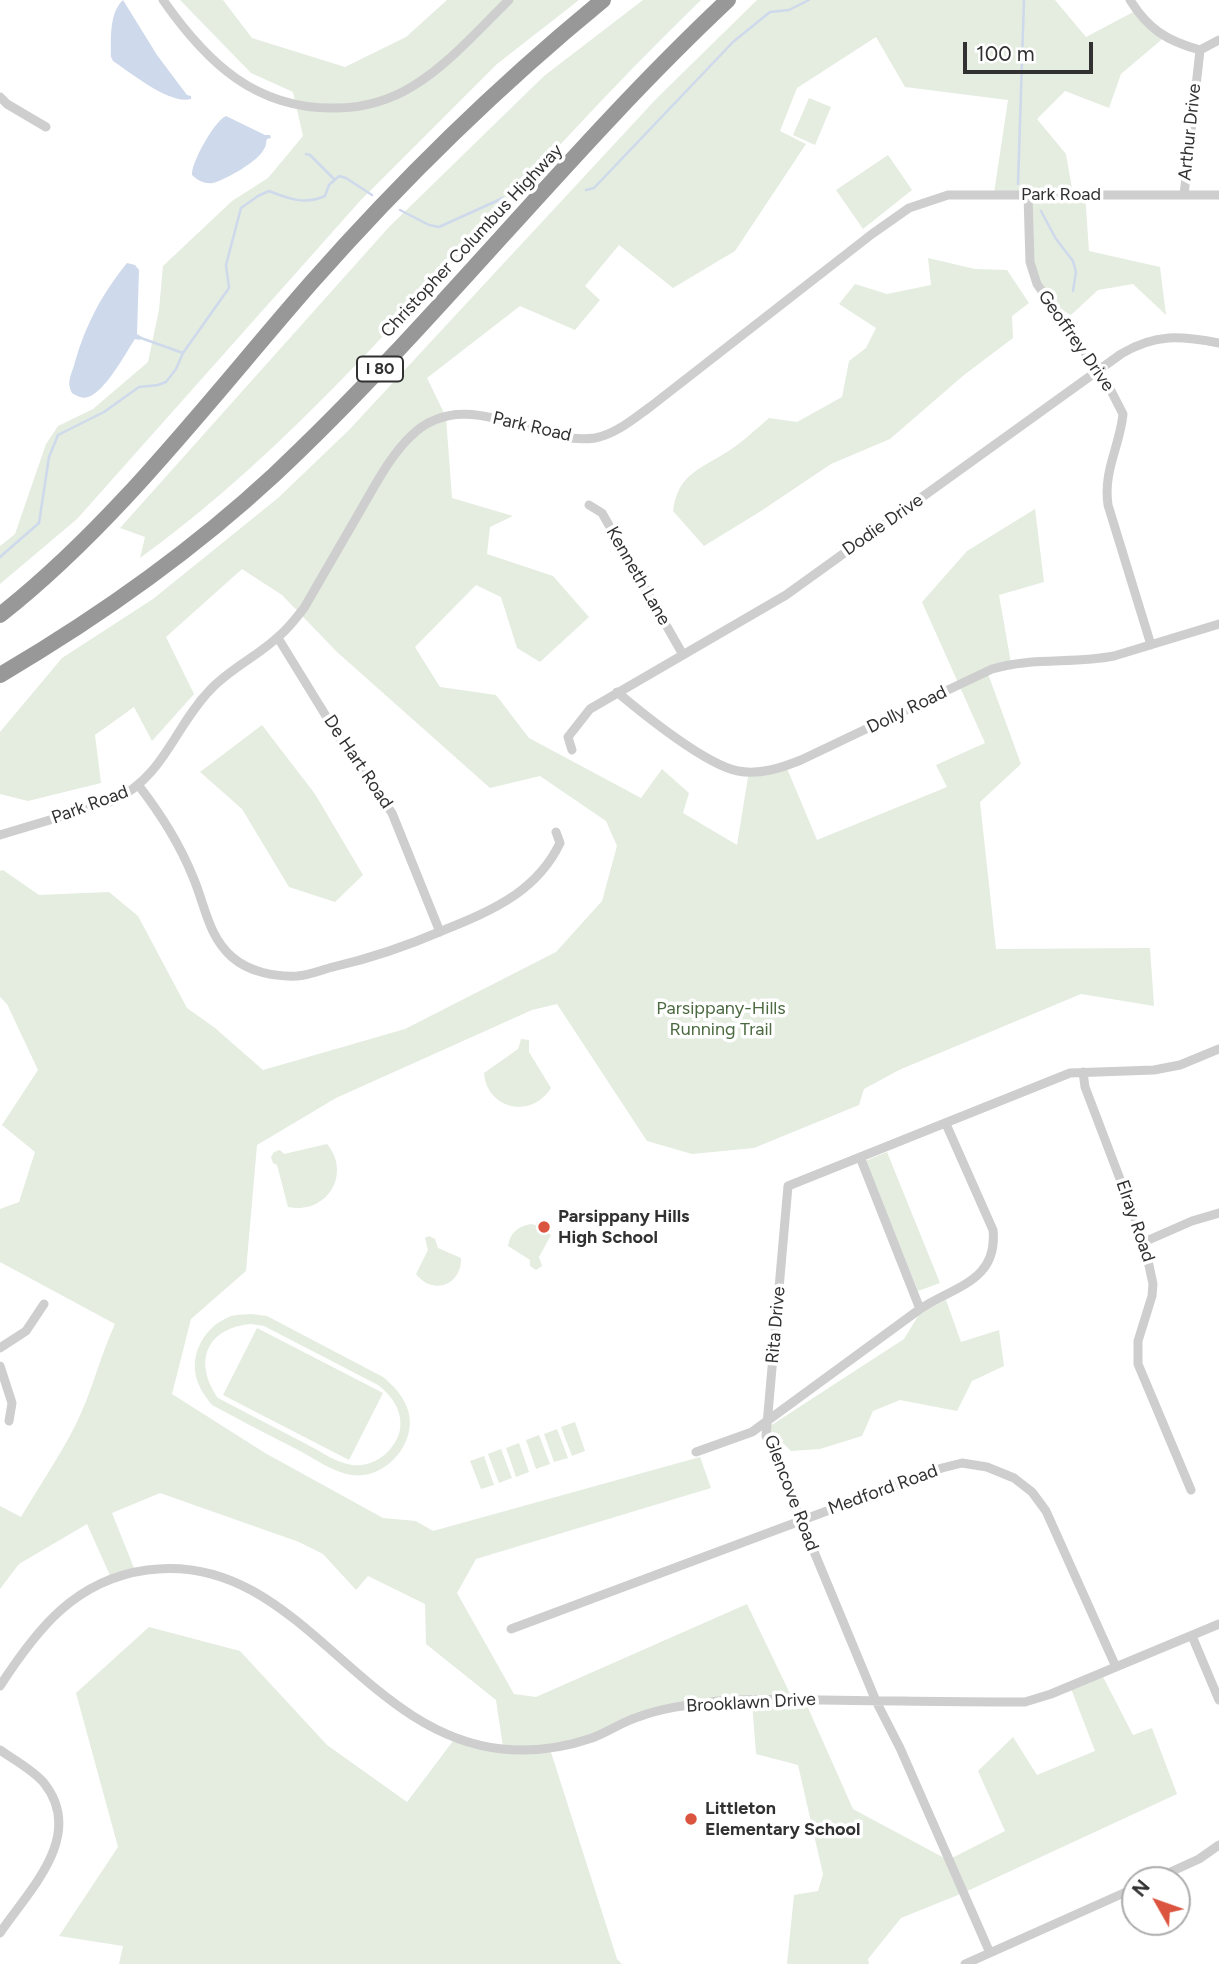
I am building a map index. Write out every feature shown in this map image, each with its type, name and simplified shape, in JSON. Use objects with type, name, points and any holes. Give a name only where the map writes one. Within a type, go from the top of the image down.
[{"type":"highway","points":[[0,615],[81,542],[128,493],[326,267],[416,170],[506,82],[603,0]]},
{"type":"highway","name":"Christopher Columbus Highway","points":[[0,674],[48,646],[152,575],[272,477],[367,383],[608,121],[730,0]]},
{"type":"street","points":[[163,0],[180,24],[218,64],[237,79],[267,97],[304,107],[320,108],[365,106],[406,90],[443,63],[509,0]]},
{"type":"street","points":[[1130,0],[1146,22],[1180,45],[1200,50],[1219,40]]},
{"type":"street","name":"Arthur Drive","points":[[1184,195],[1200,50]]},
{"type":"street","points":[[0,97],[6,104],[46,127]]},
{"type":"street","name":"Park Road","points":[[0,835],[105,804],[128,794],[151,775],[210,690],[278,638],[304,608],[388,464],[411,435],[422,427],[451,416],[465,415],[502,419],[578,438],[600,437],[614,431],[650,407],[908,208],[948,195],[1219,195]]},
{"type":"street","name":"Geoffrey Drive","points":[[1028,195],[1030,262],[1037,284],[1117,400],[1123,414],[1106,492],[1151,645]]},
{"type":"street","name":"Dodie Drive","points":[[572,750],[568,737],[590,709],[682,653],[786,595],[1132,348],[1158,338],[1180,337],[1219,343]]},
{"type":"street","name":"Kenneth Lane","points":[[589,505],[602,513],[682,653]]},
{"type":"street","name":"Dolly Road","points":[[617,692],[653,721],[722,766],[752,772],[778,769],[801,760],[992,669],[1020,663],[1097,660],[1219,624]]},
{"type":"street","name":"De Hart Road","points":[[278,638],[342,742],[392,813],[440,932]]},
{"type":"street","points":[[139,786],[157,808],[193,876],[216,940],[244,965],[256,971],[277,974],[305,975],[368,960],[405,947],[498,906],[534,880],[546,867],[560,843],[556,832]]},
{"type":"street","points":[[920,1309],[860,1157],[1070,1073],[1154,1070],[1180,1065],[1219,1049]]},
{"type":"street","name":"Elray Road","points":[[1083,1072],[1085,1087],[1144,1242],[1153,1284],[1138,1341],[1138,1364],[1191,1490]]},
{"type":"street","name":"Glencove Road","points":[[946,1124],[993,1230],[994,1243],[983,1272],[969,1283],[945,1293],[920,1309],[767,1421],[766,1436],[876,1700],[900,1748],[990,1953]]},
{"type":"street","name":"Rita Drive","points":[[767,1421],[788,1186],[860,1157]]},
{"type":"street","points":[[1144,1242],[1219,1213]]},
{"type":"street","points":[[0,1348],[26,1331],[44,1304]]},
{"type":"street","points":[[0,1366],[12,1403],[9,1421]]},
{"type":"street","points":[[696,1452],[752,1432],[767,1421]]},
{"type":"street","name":"Medford Road","points":[[511,1629],[962,1463],[998,1470],[1024,1484],[1046,1511],[1116,1667]]},
{"type":"street","name":"Brooklawn Drive","points":[[0,1686],[40,1629],[66,1604],[121,1576],[144,1570],[175,1568],[218,1575],[255,1590],[276,1604],[408,1714],[444,1734],[488,1746],[524,1750],[549,1749],[593,1738],[659,1710],[715,1701],[1024,1702],[1051,1694],[1219,1624]]},
{"type":"street","points":[[1192,1636],[1219,1700]]},
{"type":"street","points":[[0,1750],[44,1783],[60,1823],[51,1858],[0,1933]]},
{"type":"street","points":[[1184,1866],[1219,1845]]},
{"type":"street","points":[[964,1964],[1121,1894]]},
{"type":"green space","points":[[180,0],[223,0],[252,38],[345,67],[406,37],[447,0],[579,0],[497,64],[360,201],[77,519],[0,584],[0,546],[15,534],[46,444],[58,426],[93,409],[148,362],[159,310],[163,266],[232,201],[268,178],[303,136],[293,92],[251,73]]},
{"type":"green space","points":[[643,0],[701,0],[600,102],[296,426],[220,495],[140,558],[145,537],[120,528],[389,227],[544,76]]},
{"type":"green space","name":"Parsippany-Hills Running Trail","points":[[757,0],[1055,0],[1086,37],[1137,10],[1167,35],[1121,74],[1109,108],[1065,91],[1037,119],[1066,154],[1073,194],[1085,193],[1089,251],[1160,267],[1166,315],[1133,284],[1098,290],[1071,315],[1050,303],[1029,261],[1030,195],[994,193],[1008,100],[905,87],[876,37],[797,88],[780,131],[806,144],[735,251],[673,288],[619,245],[585,286],[600,300],[575,330],[520,306],[427,378],[446,417],[452,498],[513,516],[490,527],[487,554],[553,576],[589,617],[540,662],[517,648],[501,597],[476,585],[415,647],[440,687],[496,695],[529,738],[641,798],[662,769],[689,793],[683,813],[737,845],[749,771],[786,766],[817,840],[947,787],[936,765],[985,743],[922,602],[967,551],[1035,509],[1044,582],[999,595],[1011,663],[987,671],[1021,764],[980,802],[996,949],[1150,948],[1154,1006],[1081,994],[899,1070],[864,1089],[859,1105],[754,1148],[692,1154],[647,1141],[557,1004],[532,1010],[336,1098],[257,1145],[246,1271],[191,1319],[172,1394],[265,1453],[383,1518],[416,1521],[433,1531],[700,1457],[711,1488],[476,1559],[457,1593],[514,1694],[536,1697],[747,1604],[794,1702],[805,1701],[853,1809],[948,1860],[1005,1831],[978,1771],[1013,1737],[1037,1775],[1095,1751],[1070,1686],[1101,1673],[1133,1735],[1152,1728],[1177,1794],[963,1893],[901,1918],[868,1959],[869,1964],[787,1964],[794,1895],[818,1891],[823,1874],[798,1765],[756,1754],[752,1702],[678,1705],[550,1749],[617,1959],[622,1964],[119,1964],[123,1946],[59,1936],[118,1847],[76,1693],[149,1627],[240,1651],[327,1745],[407,1802],[456,1737],[503,1747],[496,1700],[426,1644],[425,1604],[368,1576],[356,1590],[323,1554],[299,1542],[160,1493],[112,1513],[136,1573],[112,1580],[87,1524],[19,1564],[0,1589],[0,1506],[21,1517],[76,1424],[115,1324],[0,1262],[0,1209],[19,1202],[35,1152],[2,1125],[38,1070],[7,1004],[0,997],[0,871],[3,870],[39,895],[109,892],[138,916],[187,1008],[215,1028],[263,1070],[405,1029],[556,952],[602,901],[617,846],[606,821],[540,776],[490,788],[337,652],[282,595],[242,569],[166,637],[194,694],[152,741],[134,707],[95,735],[101,783],[28,801],[0,794],[0,732],[62,658],[153,599],[278,498],[349,430],[657,98]]},
{"type":"green space","points":[[809,98],[831,107],[815,145],[793,135]]},
{"type":"green space","points":[[888,155],[912,190],[863,229],[836,190]]},
{"type":"green space","points":[[928,258],[975,269],[1007,270],[1029,303],[1012,316],[1013,338],[964,375],[890,439],[831,464],[704,546],[673,511],[680,488],[686,480],[769,418],[797,422],[842,397],[849,361],[866,348],[876,328],[839,304],[855,284],[887,294],[931,285]]},
{"type":"green space","points":[[262,725],[315,794],[363,875],[335,902],[289,887],[242,809],[200,772]]},
{"type":"green space","points":[[521,1039],[529,1040],[529,1052],[551,1088],[543,1098],[522,1107],[502,1102],[493,1095],[487,1086],[484,1073],[518,1049]]},
{"type":"green space","points":[[327,1144],[337,1168],[332,1190],[314,1205],[288,1207],[277,1165],[271,1157],[274,1152],[280,1150],[284,1154]]},
{"type":"green space","points":[[887,1152],[940,1283],[918,1291],[865,1161]]},
{"type":"green space","points":[[531,1224],[540,1226],[551,1235],[539,1257],[542,1266],[536,1270],[530,1266],[530,1260],[508,1246],[515,1231]]},
{"type":"green space","points":[[429,1236],[435,1239],[438,1248],[461,1258],[457,1275],[452,1281],[438,1286],[430,1285],[416,1274],[428,1250],[425,1238]]},
{"type":"green space","points":[[946,1300],[961,1342],[999,1330],[1004,1366],[972,1381],[957,1411],[900,1400],[873,1411],[862,1436],[820,1449],[791,1451],[767,1428],[904,1339],[920,1313]]},
{"type":"green space","points":[[234,1315],[267,1316],[389,1382],[404,1401],[410,1423],[406,1441],[396,1457],[380,1470],[351,1475],[325,1465],[212,1405],[201,1389],[196,1375],[195,1362],[199,1346],[208,1331],[221,1321]],"holes":[[[251,1324],[264,1326],[378,1385],[388,1394],[400,1416],[400,1430],[388,1451],[368,1464],[346,1464],[218,1398],[206,1372],[208,1349],[223,1332]]]},
{"type":"green space","points":[[257,1328],[383,1393],[349,1460],[223,1395]]},
{"type":"green space","points":[[575,1422],[585,1451],[572,1456],[561,1427]]},
{"type":"green space","points":[[557,1429],[568,1458],[554,1462],[544,1434]]},
{"type":"green space","points":[[539,1435],[550,1464],[536,1469],[526,1440]]},
{"type":"green space","points":[[519,1443],[529,1472],[516,1477],[506,1448]]},
{"type":"green space","points":[[501,1449],[512,1478],[499,1483],[488,1454]]},
{"type":"green space","points":[[484,1456],[494,1485],[481,1489],[470,1461]]},
{"type":"water","points":[[123,0],[157,55],[191,99],[182,100],[162,93],[113,61],[112,27],[115,12]]},
{"type":"water","points":[[226,116],[270,135],[271,138],[267,139],[261,154],[241,169],[213,183],[202,182],[192,175],[195,161],[210,133]]},
{"type":"water","points":[[127,263],[135,265],[139,270],[137,334],[142,337],[140,340],[135,339],[101,388],[88,397],[80,397],[72,393],[70,385],[79,348],[96,310]]},
{"type":"waterway","points":[[586,190],[594,188],[733,42],[770,12],[789,10],[809,0]]},
{"type":"waterway","points":[[1018,184],[1024,0]]},
{"type":"waterway","points":[[306,154],[334,179]]},
{"type":"waterway","points":[[0,557],[39,523],[49,457],[58,435],[104,412],[139,387],[166,382],[176,369],[183,353],[229,288],[226,265],[241,208],[269,191],[297,200],[318,199],[325,196],[329,185],[339,176],[372,195]]},
{"type":"waterway","points":[[400,210],[429,225],[439,227],[503,198]]},
{"type":"waterway","points":[[1041,211],[1056,239],[1073,261],[1076,272],[1073,291]]},
{"type":"waterway","points":[[141,338],[183,353]]},
{"type":"place","name":"Parsippany Hills High School","points":[[544,1227]]},
{"type":"place","name":"Littleton Elementary School","points":[[691,1819]]}]
